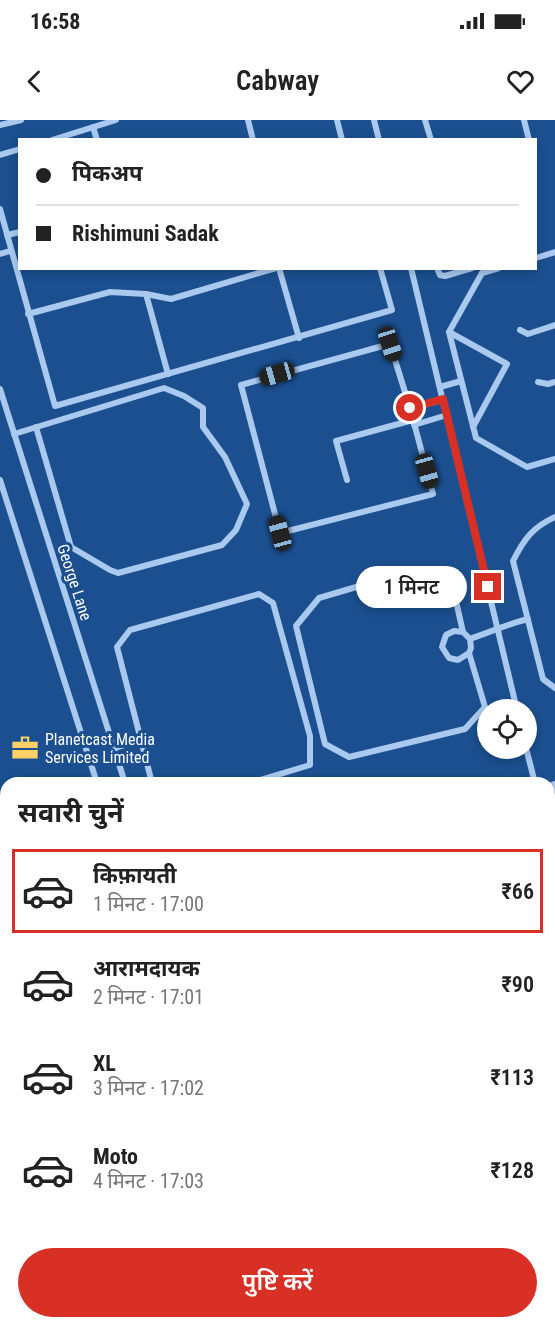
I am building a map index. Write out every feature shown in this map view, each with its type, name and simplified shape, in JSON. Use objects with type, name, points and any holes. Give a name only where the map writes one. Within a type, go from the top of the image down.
[{"type":"street","points":[[0,125],[21,120]]},
{"type":"street","points":[[57,138],[116,120]]},
{"type":"street","points":[[248,120],[252,138]]},
{"type":"street","points":[[337,120],[342,138]]},
{"type":"street","points":[[374,120],[378,138]]},
{"type":"street","points":[[425,120],[430,138]]},
{"type":"street","points":[[524,120],[528,138]]},
{"type":"street","points":[[93,127],[96,138]]},
{"type":"street","points":[[0,155],[18,150]]},
{"type":"street","points":[[0,209],[55,406],[392,310],[381,270]]},
{"type":"street","points":[[7,235],[18,232]]},
{"type":"street","points":[[0,254],[10,251]]},
{"type":"street","points":[[537,258],[555,252]]},
{"type":"street","points":[[28,314],[110,292],[146,294],[171,299],[271,270]]},
{"type":"street","points":[[279,270],[299,338]]},
{"type":"street","points":[[411,270],[515,699]]},
{"type":"street","points":[[438,270],[440,275],[445,276],[465,270]]},
{"type":"street","points":[[492,270],[482,273],[449,332],[476,438],[527,467],[555,459]]},
{"type":"street","points":[[146,294],[168,374]]},
{"type":"street","points":[[520,330],[528,334],[555,325]]},
{"type":"street","points":[[449,332],[507,364],[473,427]]},
{"type":"street","points":[[390,344],[410,408],[434,494],[280,533],[241,384],[390,344]]},
{"type":"street","points":[[440,387],[461,381]]},
{"type":"street","points":[[538,382],[548,384],[555,382]]},
{"type":"street","name":"George Lane","points":[[0,388],[123,777]]},
{"type":"street","points":[[14,434],[36,427],[164,388],[184,396],[203,408],[203,427],[225,457],[247,504],[236,530],[222,545],[118,573],[110,570],[71,548],[36,427]]},
{"type":"street","points":[[410,408],[443,399]]},
{"type":"street","points":[[346,480],[336,441],[447,415]]},
{"type":"street","points":[[0,480],[95,777]]},
{"type":"street","points":[[555,517],[540,523],[523,542],[513,561],[543,680],[555,688]]},
{"type":"street","points":[[463,632],[449,632],[443,639],[442,648],[446,656],[454,660],[463,659],[471,648],[470,639],[463,632],[453,588],[417,569],[319,598],[296,626],[325,744],[349,757],[465,729],[485,707],[469,653]]},
{"type":"street","points":[[150,777],[117,647],[130,630],[259,594],[273,603],[310,736],[310,765],[270,777]]},
{"type":"street","points":[[470,639],[528,619]]},
{"type":"street","points":[[114,748],[141,740]]},
{"type":"street","points":[[529,759],[533,777]]},
{"type":"place","name":"Planetcast Media Services Limited","points":[[25,748]]},
{"type":"route","points":[[410,408],[443,399],[488,587]]}]
